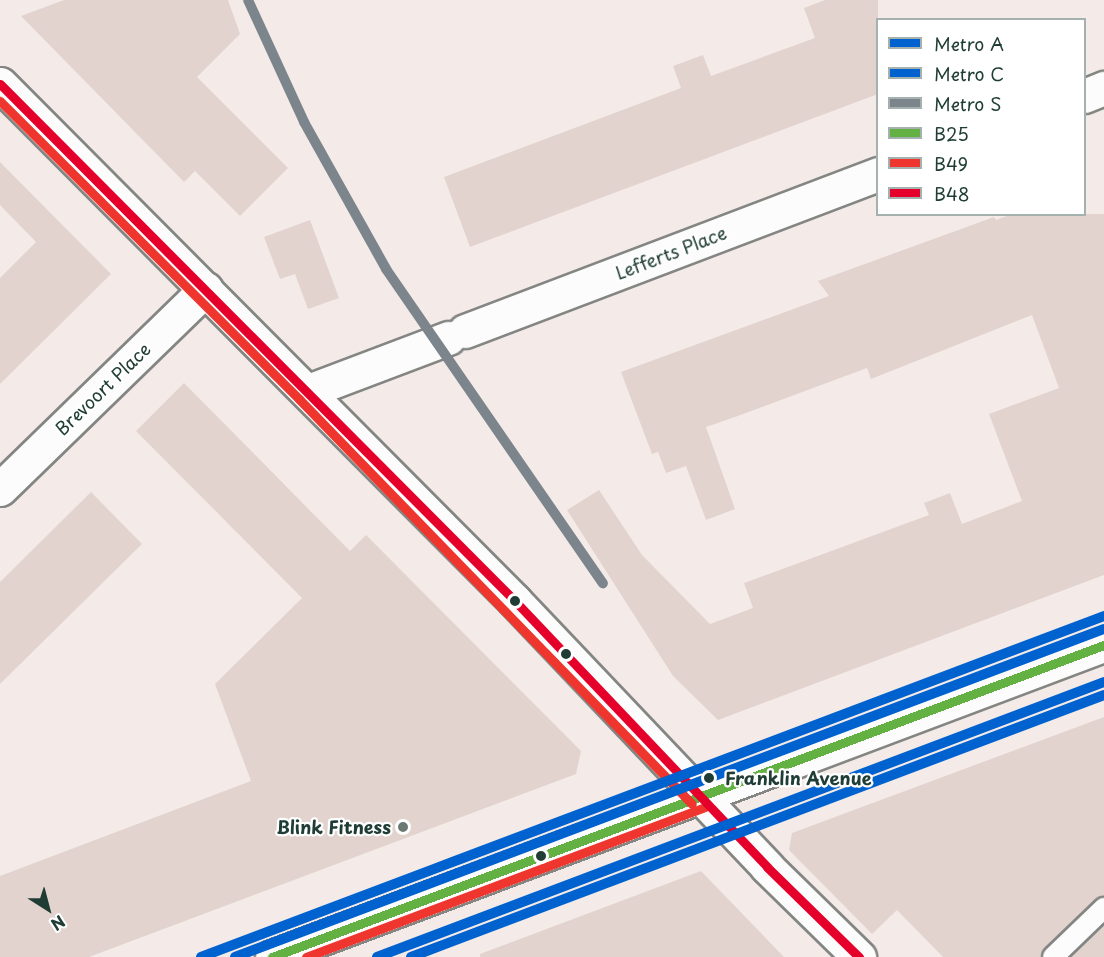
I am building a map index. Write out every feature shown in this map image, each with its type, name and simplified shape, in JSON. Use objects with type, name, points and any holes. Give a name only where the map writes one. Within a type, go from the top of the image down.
[{"type":"street","points":[[0,84],[308,390],[859,957]]},
{"type":"street","points":[[1086,95],[1104,88]]},
{"type":"street","name":"Lefferts Place","points":[[308,390],[876,175]]},
{"type":"street","name":"Brevoort Place","points":[[0,489],[206,289]]},
{"type":"street","points":[[272,957],[1104,645]]},
{"type":"lane","points":[[1053,957],[1104,908]]},
{"type":"building","points":[[64,0],[228,0],[240,34],[197,77],[288,168],[240,216],[195,171],[184,182],[21,16]]},
{"type":"building","points":[[825,0],[878,0],[876,95],[470,247],[444,177],[681,88],[673,66],[703,55],[711,76],[815,38],[804,8]]},
{"type":"building","points":[[0,162],[111,274],[0,384],[0,278],[36,242],[0,205]]},
{"type":"building","points":[[1104,214],[1104,575],[718,720],[673,676],[567,510],[599,490],[642,555],[710,624],[753,608],[744,583],[929,515],[924,503],[950,493],[962,524],[1022,501],[989,414],[1059,388],[1032,315],[871,379],[867,368],[706,427],[735,509],[706,520],[686,466],[666,473],[658,452],[652,454],[621,372],[829,296],[818,281],[994,217],[996,220],[1007,216]]},
{"type":"building","points":[[310,220],[339,298],[308,309],[295,274],[280,279],[264,237]]},
{"type":"building","points":[[184,383],[350,551],[366,535],[581,751],[576,774],[89,957],[0,957],[0,876],[251,781],[215,684],[302,598],[136,431]]},
{"type":"building","points":[[91,492],[142,544],[0,684],[0,582]]},
{"type":"building","points":[[1104,717],[1104,896],[1096,899],[1045,948],[1041,957],[943,957],[897,910],[872,934],[789,850],[792,833]]},
{"type":"building","points":[[701,871],[784,957],[480,957],[480,954]]},
{"type":"building","points":[[1104,925],[1104,957],[1070,957]]},
{"type":"metro line","name":"S","points":[[248,0],[304,122],[386,269],[603,583]]},
{"type":"metro line","name":"A","points":[[201,957],[1104,616]]},
{"type":"metro line","name":"C","points":[[235,957],[1104,629]]},
{"type":"metro line","name":"A","points":[[377,957],[1104,682]]},
{"type":"metro line","name":"C","points":[[411,957],[1104,695]]},
{"type":"transit line","name":"B48","points":[[0,84],[515,601],[767,867],[859,957]]},
{"type":"transit line","name":"B49","points":[[0,101],[299,399],[692,804]]},
{"type":"transit line","name":"B25","points":[[272,957],[1104,645]]},
{"type":"transit line","name":"B49","points":[[306,957],[705,807]]},
{"type":"place","name":"Franklin Avenue","points":[[709,778]]},
{"type":"place","name":"Blink Fitness","points":[[403,827]]}]
